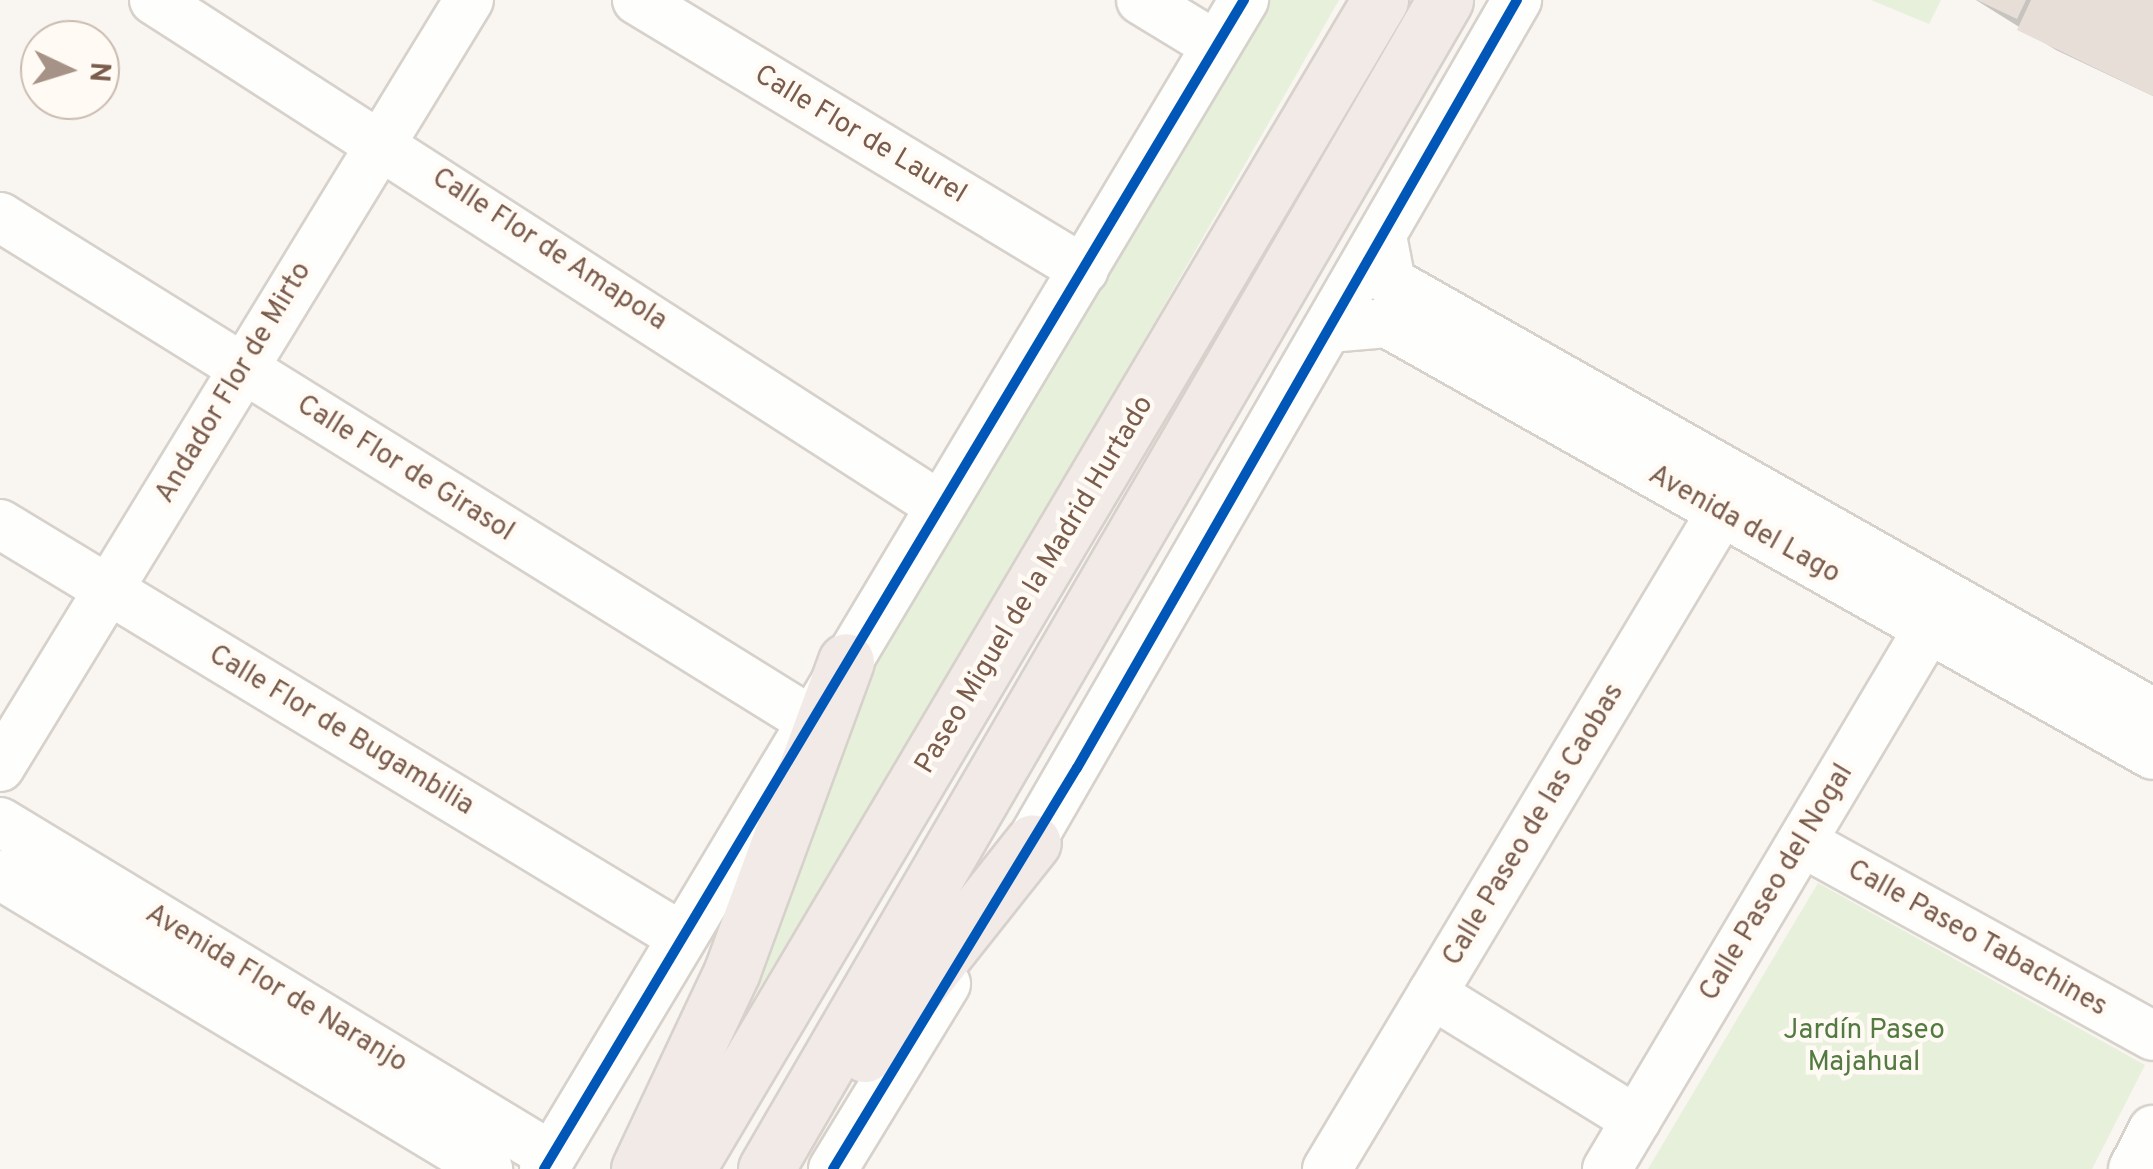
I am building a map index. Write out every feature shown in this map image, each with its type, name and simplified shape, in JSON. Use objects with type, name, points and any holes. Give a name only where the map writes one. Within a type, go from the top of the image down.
[{"type":"highway","name":"Paseo Miguel de la Madrid Hurtado","points":[[688,1169],[1380,0]]},
{"type":"highway","name":"Paseo Miguel de la Madrid Hurtado","points":[[769,1169],[1445,0]]},
{"type":"highway","points":[[639,1169],[732,971],[846,661]]},
{"type":"highway","points":[[769,1169],[1033,842]]},
{"type":"street","name":"Calle Flor de Amapola","points":[[154,0],[382,142],[940,506]]},
{"type":"street","name":"Andador Flor de Mirto","points":[[0,766],[469,0]]},
{"type":"street","name":"Calle Flor de Laurel","points":[[637,0],[1084,270]]},
{"type":"street","points":[[1141,0],[1216,45]]},
{"type":"street","points":[[548,1163],[1244,0]]},
{"type":"street","points":[[833,1169],[1033,842],[1518,0]]},
{"type":"street","name":"Calle Flor de Girasol","points":[[0,217],[811,721]]},
{"type":"street","name":"Avenida del Lago","points":[[1382,241],[1391,282],[1617,432]]},
{"type":"street","name":"Avenida del Lago","points":[[1329,328],[1387,323],[1617,432],[1938,613],[2153,755]]},
{"type":"street","name":"Calle Paseo de las Caobas","points":[[1327,1169],[1731,496]]},
{"type":"street","name":"Calle Flor de Bugambilia","points":[[0,524],[682,937]]},
{"type":"street","name":"Avenida del Lago","points":[[1938,613],[2153,713]]},
{"type":"street","name":"Calle Paseo del Nogal","points":[[1607,1169],[1938,613]]},
{"type":"street","name":"Avenida Flor de Naranjo","points":[[0,822],[548,1163]]},
{"type":"street","name":"Calle Paseo Tabachines","points":[[1802,842],[2153,1036]]},
{"type":"street","name":"Avenida Flor de Naranjo","points":[[0,875],[488,1169]]},
{"type":"street","points":[[1432,994],[1636,1120]]},
{"type":"street","points":[[2133,1169],[2153,1130]]},
{"type":"green space","points":[[1266,0],[1339,0],[994,602],[681,1117],[850,686]]},
{"type":"green space","points":[[1871,0],[1941,0],[1929,24]]},
{"type":"green space","name":"Jardín Paseo Majahual","points":[[1818,883],[2145,1065],[2092,1169],[1648,1169]]},
{"type":"building","points":[[1977,0],[2026,0],[2017,19]]},
{"type":"building","points":[[2031,0],[2153,0],[2153,96],[2017,30]]},
{"type":"cycle path","points":[[544,1169],[1244,0]]},
{"type":"cycle path","points":[[833,1169],[1077,768],[1517,0]]}]
